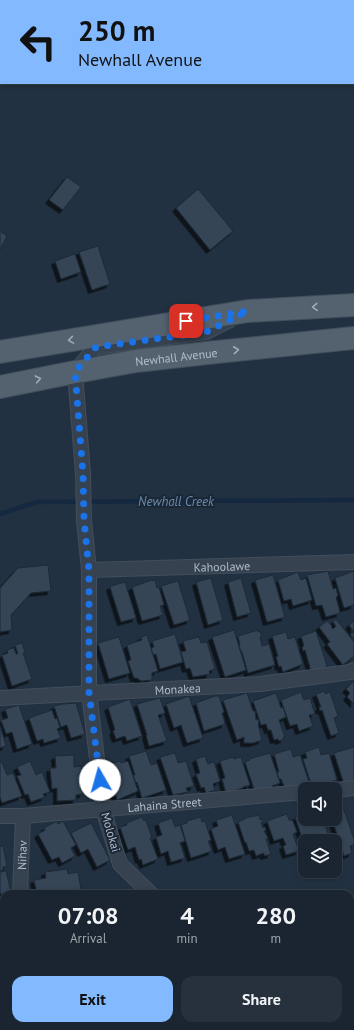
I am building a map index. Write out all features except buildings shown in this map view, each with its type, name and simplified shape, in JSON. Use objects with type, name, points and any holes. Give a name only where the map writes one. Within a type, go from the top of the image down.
[{"type":"main road","points":[[0,352],[248,311],[354,305]]},
{"type":"main road","name":"Newhall Avenue","points":[[1,385],[136,362],[354,338]]},
{"type":"street","points":[[75,372],[96,347],[206,332],[248,311]]},
{"type":"street","name":"Molokai","points":[[75,372],[83,474],[84,520],[89,570],[89,692],[103,809],[120,864],[147,890]]},
{"type":"street","name":"Kahoolawe","points":[[89,570],[354,562]]},
{"type":"street","name":"Monakea","points":[[0,698],[89,692],[260,684],[350,672],[354,670]]},
{"type":"street","points":[[342,789],[354,788]]},
{"type":"street","name":"Lahaina Street","points":[[0,816],[23,816],[298,793]]},
{"type":"street","name":"Nihav","points":[[20,890],[23,816]]},
{"type":"waterway","name":"Newhall Creek","points":[[0,514],[37,502],[354,500]]},
{"type":"route","points":[[100,780],[89,692],[89,570],[84,520],[83,474],[75,372],[96,347],[206,332],[248,311],[186,321]]}]
